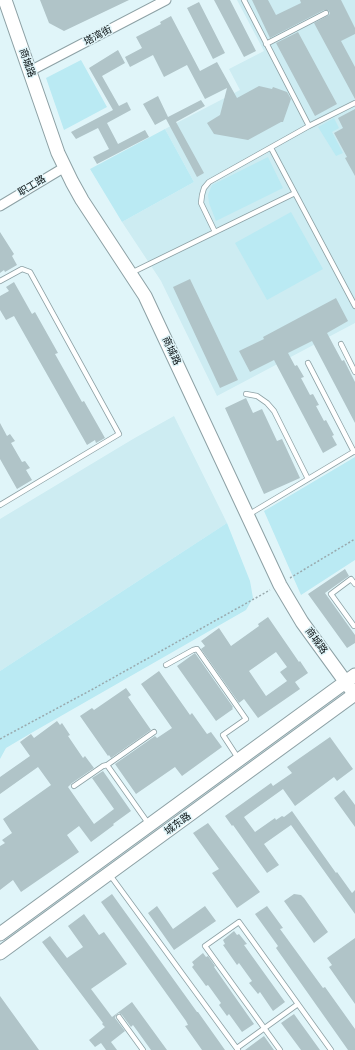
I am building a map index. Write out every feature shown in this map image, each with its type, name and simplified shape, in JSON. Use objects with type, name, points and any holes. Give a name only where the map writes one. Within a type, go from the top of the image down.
[{"type":"main road","name":"商城路","points":[[5,0],[58,153],[65,167],[82,200],[145,296],[280,584],[302,622],[350,678],[355,694]]},
{"type":"main road","name":"城东路","points":[[0,934],[350,678]]},
{"type":"main road","name":"城东路","points":[[0,953],[355,694]]},
{"type":"street","name":"塔湾街","points":[[30,71],[166,0]]},
{"type":"street","name":"职工路","points":[[0,206],[65,167]]},
{"type":"lane","points":[[244,0],[309,126]]},
{"type":"lane","points":[[266,44],[326,13]]},
{"type":"lane","points":[[214,232],[201,203],[204,188],[209,182],[309,126],[355,103]]},
{"type":"lane","points":[[271,148],[355,306]]},
{"type":"lane","points":[[130,273],[295,193]]},
{"type":"lane","points":[[0,281],[22,269],[30,272],[119,434],[0,505]]},
{"type":"lane","points":[[341,344],[355,372]]},
{"type":"lane","points":[[247,515],[355,451],[308,363]]},
{"type":"lane","points":[[246,394],[257,396],[267,403],[274,411],[308,479]]},
{"type":"lane","points":[[355,584],[351,579],[331,594],[355,626]]},
{"type":"lane","points":[[166,665],[193,650],[198,650],[246,719],[223,735],[239,759]]},
{"type":"lane","points":[[74,786],[154,732]]},
{"type":"lane","points":[[107,765],[149,825]]},
{"type":"lane","points":[[109,874],[238,1049],[298,1004]]},
{"type":"lane","points":[[280,1050],[205,946],[239,922],[331,1050]]},
{"type":"lane","points":[[119,1017],[143,1050]]},
{"type":"path","points":[[0,740],[280,584],[355,539]]},
{"type":"shaded area","points":[[237,0],[355,0],[355,323],[217,396],[161,281],[122,222],[194,182],[165,129],[240,90],[229,69],[264,51]]},
{"type":"shaded area","points":[[81,60],[107,107],[64,130],[46,78]]},
{"type":"shaded area","points":[[334,118],[339,128],[332,132],[343,153],[336,156],[318,127]]},
{"type":"shaded area","points":[[165,129],[194,182],[122,222],[90,169]]},
{"type":"shaded area","points":[[268,157],[283,188],[216,221],[209,203],[208,195],[212,185]]},
{"type":"shaded area","points":[[291,212],[323,269],[267,300],[235,243]]},
{"type":"shaded area","points":[[174,416],[227,523],[0,671],[0,519]]},
{"type":"shaded area","points":[[355,457],[355,560],[301,595],[264,511]]},
{"type":"shaded area","points":[[227,523],[250,581],[253,598],[246,610],[6,748],[0,759],[0,671]]},
{"type":"building","points":[[40,0],[129,0],[64,31],[49,23]]},
{"type":"building","points":[[214,0],[230,0],[256,51],[244,57]]},
{"type":"building","points":[[252,0],[268,0],[276,15],[301,3],[300,0],[341,0],[355,28],[355,34],[341,41],[355,67],[355,99],[314,23],[329,15],[330,13],[328,10],[324,10],[270,38]]},
{"type":"building","points":[[199,2],[225,53],[213,59],[187,8]]},
{"type":"building","points":[[171,16],[200,71],[217,62],[237,98],[259,86],[272,89],[273,87],[287,92],[291,99],[283,122],[248,140],[214,134],[207,123],[220,115],[227,88],[205,99],[187,65],[164,77],[153,55],[130,67],[125,57],[142,48],[136,37],[161,24],[160,22]]},
{"type":"building","points":[[298,32],[337,104],[315,116],[276,43]]},
{"type":"building","points":[[118,50],[125,63],[102,76],[119,106],[127,102],[131,110],[107,123],[118,144],[145,130],[149,137],[97,164],[93,157],[109,149],[98,128],[76,139],[71,132],[113,110],[89,68]]},
{"type":"building","points":[[158,96],[168,117],[201,100],[205,106],[176,122],[204,173],[197,177],[166,119],[155,125],[143,104]]},
{"type":"building","points":[[355,109],[355,176],[334,133],[343,128],[338,118]]},
{"type":"building","points":[[0,232],[14,254],[12,256],[17,265],[5,272],[4,270],[0,273]]},
{"type":"building","points":[[190,279],[238,380],[220,388],[173,287]]},
{"type":"building","points":[[14,282],[32,314],[35,312],[58,353],[55,354],[82,402],[84,401],[105,438],[96,443],[95,440],[87,445],[14,316],[6,320],[0,310],[0,296],[9,291],[6,287]]},
{"type":"building","points":[[336,298],[348,321],[327,333],[342,361],[344,360],[355,382],[355,423],[312,341],[288,353],[295,366],[297,365],[304,377],[301,378],[310,395],[313,394],[319,405],[316,406],[334,435],[332,436],[337,445],[323,453],[274,360],[250,372],[239,351],[264,339],[263,337]]},
{"type":"building","points":[[246,398],[253,413],[262,409],[277,441],[282,439],[300,478],[264,494],[225,408]]},
{"type":"building","points":[[0,423],[7,436],[10,434],[15,441],[11,443],[22,462],[25,461],[30,468],[26,470],[32,480],[17,489],[0,459]]},
{"type":"building","points":[[345,569],[349,576],[325,593],[355,635],[355,643],[347,648],[308,594]]},
{"type":"building","points":[[268,617],[308,673],[295,682],[300,689],[258,718],[244,699],[239,703],[201,649],[205,646],[201,641],[219,628],[231,646],[259,626],[258,624]],"holes":[[[276,652],[287,667],[280,672],[287,681],[266,696],[249,671]]]},
{"type":"building","points":[[195,653],[233,707],[233,709],[216,721],[177,666]]},
{"type":"building","points":[[159,671],[190,715],[192,713],[207,734],[211,732],[222,747],[182,776],[175,767],[136,794],[115,764],[155,736],[157,738],[172,728],[141,684]]},
{"type":"building","points":[[126,688],[131,695],[128,697],[151,730],[111,758],[109,755],[108,756],[80,716],[92,708],[94,710]]},
{"type":"building","points":[[57,721],[60,725],[62,723],[70,735],[68,736],[83,758],[85,756],[94,768],[68,787],[94,824],[114,809],[92,778],[103,771],[131,811],[91,842],[79,826],[67,835],[79,852],[21,892],[13,880],[0,890],[0,846],[5,843],[2,840],[12,833],[3,819],[51,785],[38,767],[0,794],[0,777],[30,756],[20,742],[31,734],[34,738]]},
{"type":"building","points":[[330,737],[353,769],[337,781],[334,777],[295,806],[283,789],[244,817],[255,832],[275,818],[276,820],[282,816],[284,817],[292,811],[336,873],[337,872],[352,893],[355,890],[355,914],[291,825],[264,844],[279,865],[267,873],[225,816],[271,783],[273,786],[292,773],[287,767]]},
{"type":"building","points":[[344,790],[355,805],[355,827],[334,798]]},
{"type":"building","points":[[208,823],[260,892],[237,908],[212,873],[219,869],[193,833]]},
{"type":"building","points":[[112,894],[225,1050],[202,1050],[185,1026],[188,1025],[186,1021],[101,902]]},
{"type":"building","points":[[294,894],[301,895],[304,898],[328,932],[314,943],[284,901]]},
{"type":"building","points":[[157,906],[173,929],[205,906],[216,921],[174,950],[148,913]]},
{"type":"building","points":[[267,906],[283,928],[280,929],[355,1029],[355,1050],[348,1050],[276,948],[278,946],[255,914]]},
{"type":"building","points":[[84,914],[99,935],[104,932],[127,964],[91,989],[112,1017],[132,1002],[167,1050],[151,1050],[133,1025],[131,1027],[119,1013],[115,1018],[125,1031],[111,1042],[117,1050],[106,1050],[101,1043],[95,1047],[89,1040],[105,1027],[42,942],[50,936],[67,958],[83,947],[68,926]]},
{"type":"building","points":[[234,931],[237,935],[239,934],[247,944],[244,945],[285,1002],[273,1011],[260,992],[258,994],[249,983],[252,981],[239,963],[237,965],[223,945],[225,944],[223,940]]},
{"type":"building","points":[[355,938],[355,1004],[329,967],[332,965],[327,958]]},
{"type":"building","points":[[203,953],[206,957],[208,956],[254,1024],[242,1032],[229,1014],[227,1016],[219,1005],[221,1003],[192,967],[194,965],[192,962]]},
{"type":"building","points":[[0,996],[39,1050],[0,1050]]},
{"type":"building","points":[[294,1014],[320,1050],[301,1050],[281,1023]]},
{"type":"building","points":[[264,1036],[274,1050],[245,1050]]}]
